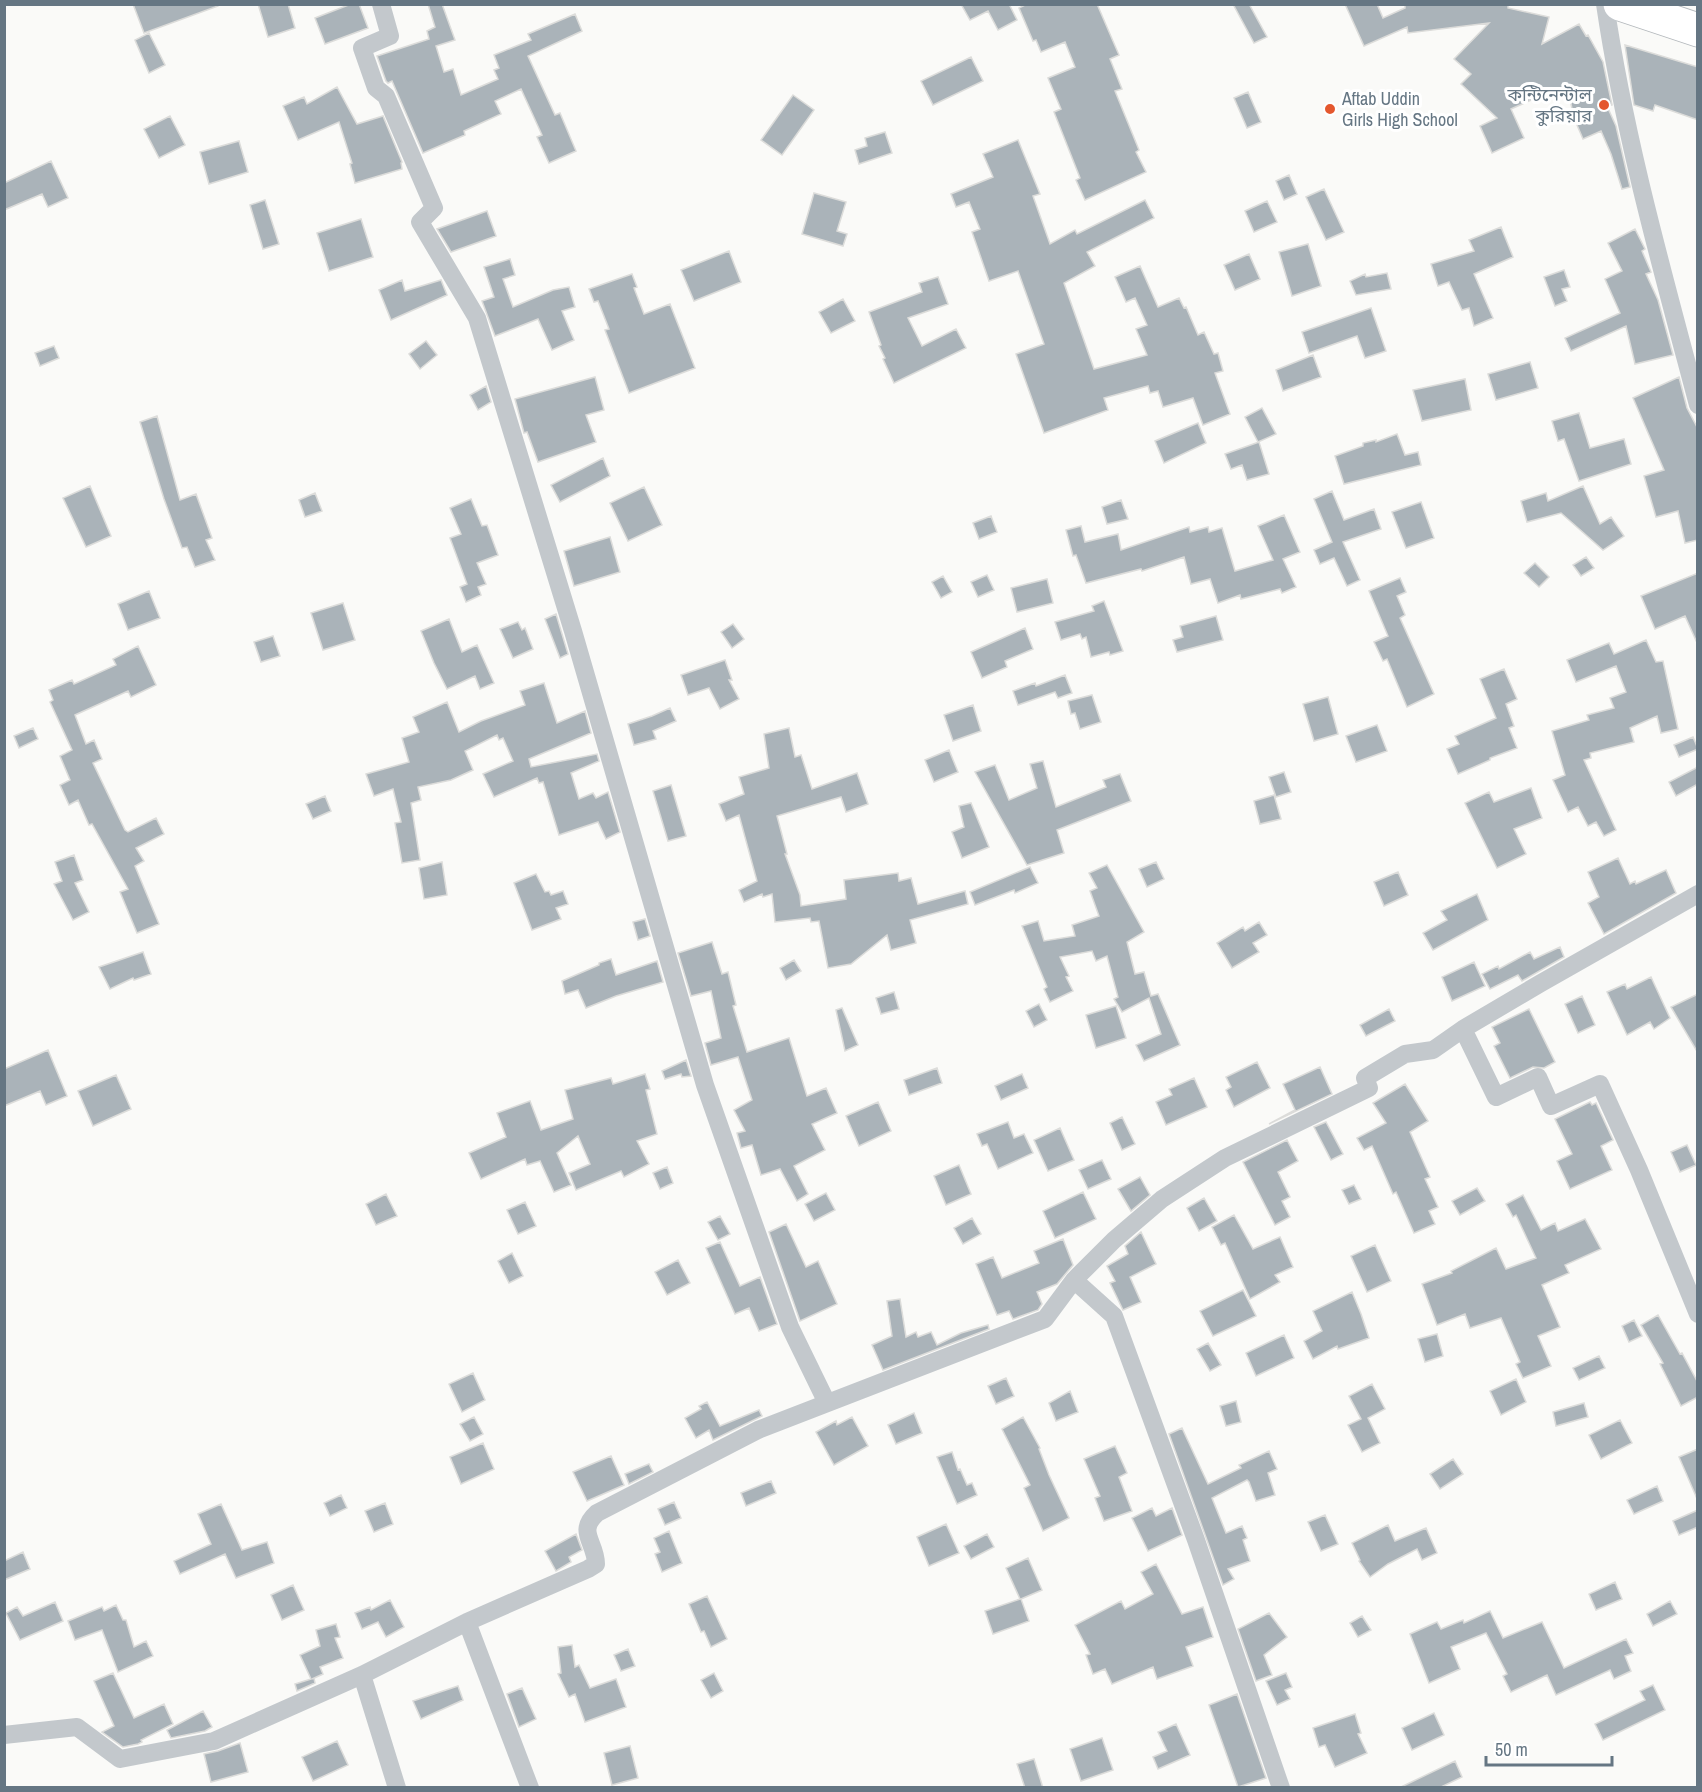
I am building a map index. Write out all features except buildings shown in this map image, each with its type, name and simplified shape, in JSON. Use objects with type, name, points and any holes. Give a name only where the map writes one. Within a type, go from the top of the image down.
[{"type":"highway","points":[[1620,4],[1698,30]]},
{"type":"street","points":[[381,4],[390,36],[362,48],[376,88],[386,96],[434,208],[420,222],[477,318],[573,631],[705,1085],[790,1327],[827,1403]]},
{"type":"street","points":[[1605,4],[1613,61],[1698,405]]},
{"type":"street","points":[[4,1735],[76,1727],[120,1760],[214,1741],[362,1675],[467,1622],[596,1564],[596,1555],[586,1530],[588,1521],[597,1513],[758,1431],[1045,1319],[1074,1280],[1114,1240],[1162,1199],[1189,1181],[1225,1158],[1369,1088],[1365,1078],[1405,1054],[1433,1050],[1463,1029],[1698,894]]},
{"type":"street","points":[[1463,1029],[1496,1097],[1538,1077],[1551,1106],[1600,1084],[1639,1170],[1698,1314]]},
{"type":"street","points":[[1074,1280],[1114,1316],[1196,1540],[1281,1788]]},
{"type":"street","points":[[467,1622],[530,1788]]},
{"type":"street","points":[[362,1675],[397,1788]]},
{"type":"place","name":"কন্টিনেন্টাল কুরিয়ার","points":[[1604,105]]},
{"type":"place","name":"Aftab Uddin Girls High School","points":[[1330,109]]}]
